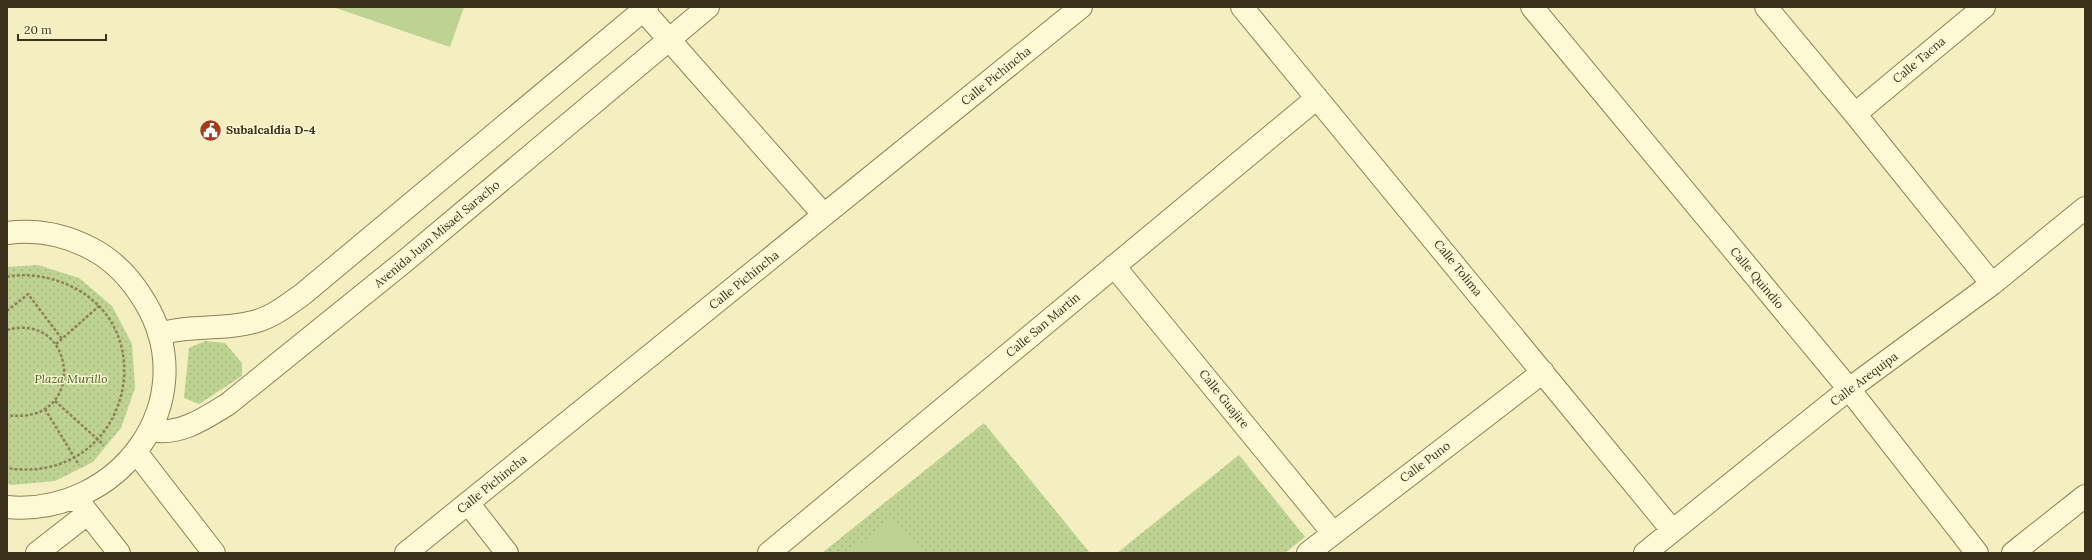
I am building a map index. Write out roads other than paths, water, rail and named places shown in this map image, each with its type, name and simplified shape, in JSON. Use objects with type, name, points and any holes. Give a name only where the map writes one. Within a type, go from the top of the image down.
[{"type":"street","name":"Avenida Juan Misael Saracho","points":[[150,430],[158,432],[181,429],[201,422],[228,404],[405,261],[708,7]]},
{"type":"street","name":"Calle Pichincha","points":[[406,553],[1081,7]]},
{"type":"street","name":"Calle Tolima","points":[[1242,7],[1672,530]]},
{"type":"street","name":"Calle Quindío","points":[[1532,7],[1849,389],[1977,553]]},
{"type":"street","points":[[1766,7],[1855,114],[1992,284]]},
{"type":"street","name":"Calle Tacna","points":[[1855,114],[1984,7]]},
{"type":"street","points":[[159,334],[171,330],[196,327],[226,327],[258,321],[279,311],[303,294],[645,8],[670,40],[824,215]]},
{"type":"street","name":"Calle San Martín","points":[[769,553],[1317,98]]},
{"type":"street","name":"Calle Arequipa","points":[[1645,553],[1849,389],[1992,284],[2085,208]]},
{"type":"street","points":[[7,233],[24,232],[54,235],[76,242],[97,251],[121,270],[131,281],[148,306],[159,334],[164,367],[159,405],[150,430],[136,452],[116,475],[103,484],[81,506],[38,553]]},
{"type":"street","name":"Calle Guajire","points":[[1114,266],[1333,533]]},
{"type":"street","name":"Calle Puno","points":[[1308,553],[1543,372]]},
{"type":"street","points":[[136,452],[214,553]]},
{"type":"street","points":[[2013,553],[2085,496]]},
{"type":"street","points":[[468,503],[507,553]]},
{"type":"street","points":[[7,507],[32,508],[46,506],[81,506]]},
{"type":"street","points":[[81,506],[119,553]]},
{"type":"place","name":"Subalcaldía D-4","points":[[210,130]]},
{"type":"park label","name":"Plaza Murillo","points":[[71,379]]}]
